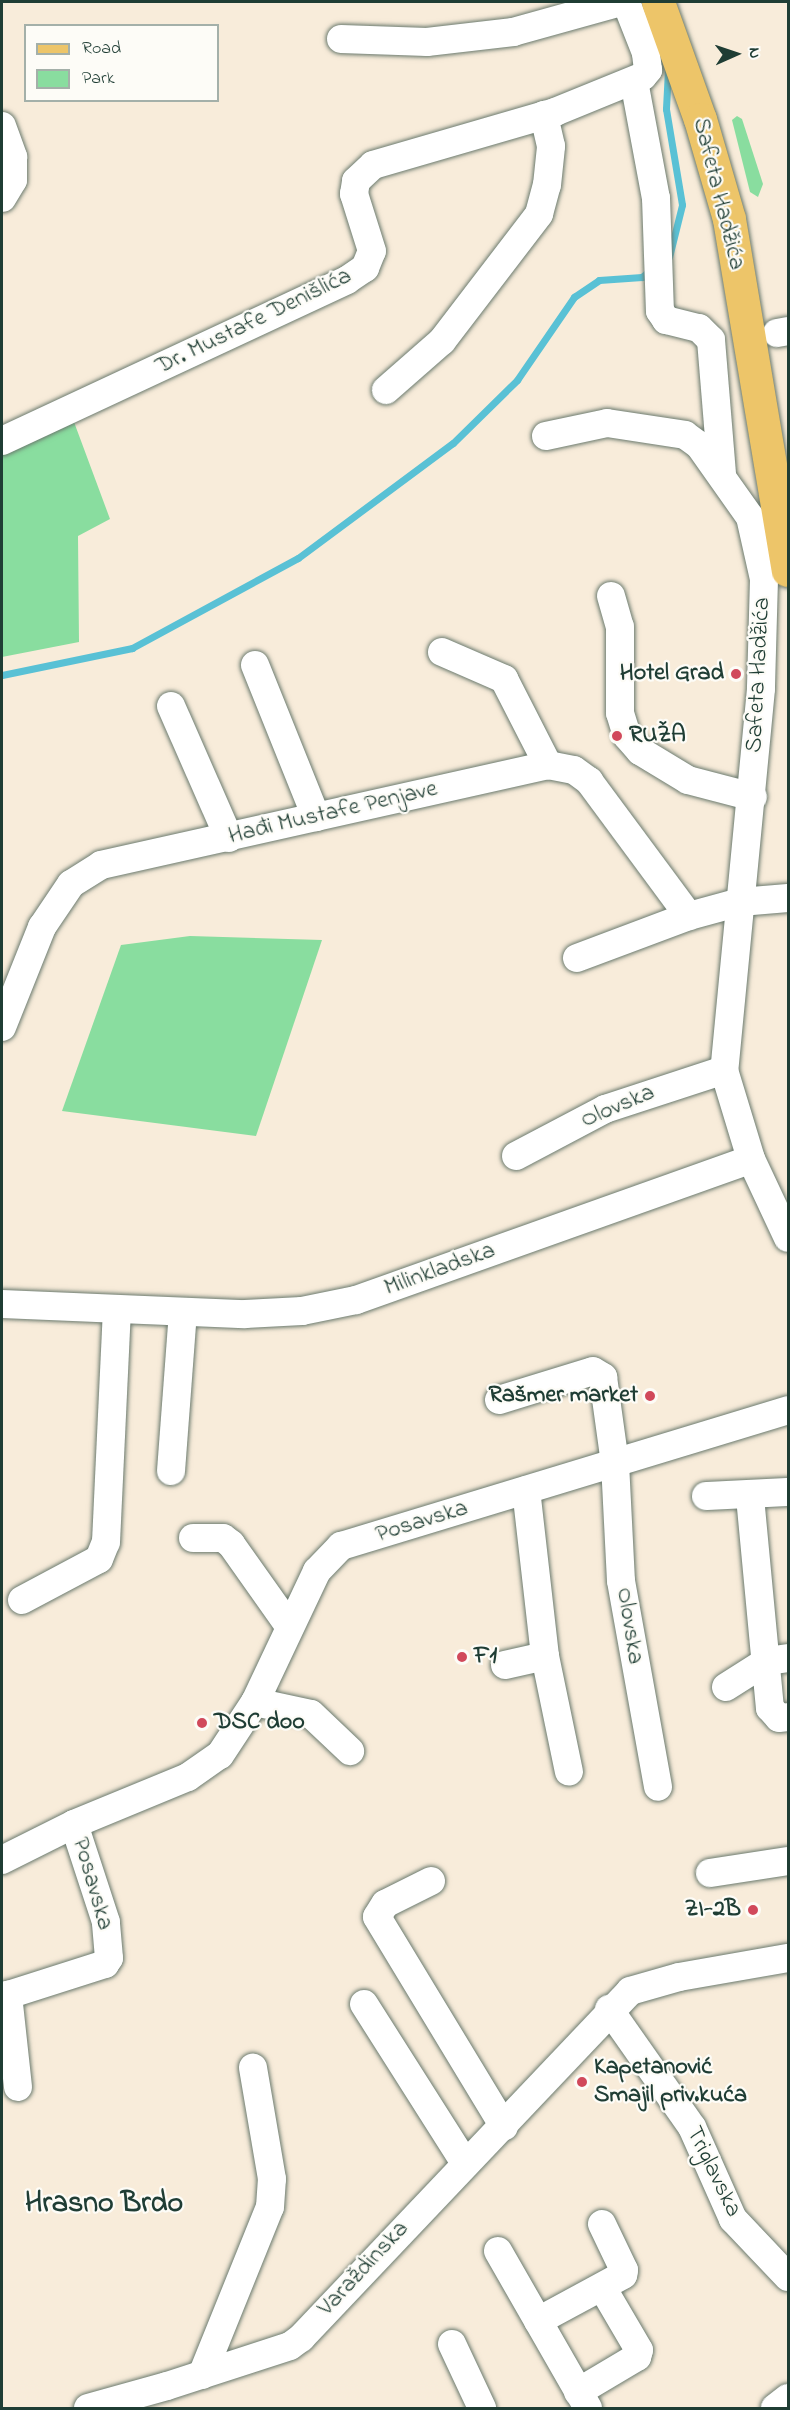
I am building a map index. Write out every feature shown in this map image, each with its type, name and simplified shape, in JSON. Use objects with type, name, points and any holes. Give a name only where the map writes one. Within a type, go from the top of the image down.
[{"type":"main road","name":"Safeta Hadžića","points":[[658,2],[703,128],[729,219],[789,570]]},
{"type":"street","points":[[341,39],[427,42],[513,32],[621,2]]},
{"type":"street","points":[[626,2],[648,70],[634,81],[656,198],[660,311],[666,320],[699,328],[711,340],[722,475]]},
{"type":"street","name":"Dr. Mustafe Denišlića","points":[[2,441],[347,280],[365,268],[372,251],[354,194],[363,171],[544,115],[634,81]]},
{"type":"street","points":[[386,390],[442,341],[538,214],[547,185],[551,146],[544,115]]},
{"type":"street","points":[[2,126],[14,157],[14,180],[2,198]]},
{"type":"street","name":"Safeta Hadžića","points":[[546,436],[607,423],[685,435],[699,445],[750,517],[764,579],[753,796],[740,902]]},
{"type":"street","points":[[611,596],[620,627],[620,712],[627,736],[640,751],[688,780],[753,796]]},
{"type":"street","points":[[442,652],[504,678],[548,765]]},
{"type":"street","points":[[255,665],[316,818]]},
{"type":"street","points":[[171,706],[230,838]]},
{"type":"street","name":"Hađi Mustafe Penjave","points":[[2,1027],[42,927],[71,884],[101,865],[230,838],[548,765],[574,770],[589,781],[688,916]]},
{"type":"street","points":[[577,958],[688,916],[740,902],[789,898]]},
{"type":"street","points":[[740,902],[724,1070],[751,1160],[789,1238]]},
{"type":"street","name":"Olovska","points":[[516,1156],[606,1108],[724,1070]]},
{"type":"street","name":"Milinkladska","points":[[2,1304],[183,1313],[302,1311],[356,1300],[751,1160]]},
{"type":"street","points":[[22,1600],[99,1559],[106,1542],[117,1311]]},
{"type":"street","points":[[171,1471],[183,1313]]},
{"type":"street","points":[[499,1400],[599,1372],[615,1463]]},
{"type":"street","name":"Posavska","points":[[2,1860],[74,1824],[188,1777],[220,1755],[255,1702],[317,1571],[341,1546],[789,1410]]},
{"type":"street","name":"Olovska","points":[[615,1463],[621,1581],[658,1787]]},
{"type":"street","points":[[526,1490],[545,1656],[569,1772]]},
{"type":"street","points":[[706,1496],[750,1497],[789,1492]]},
{"type":"street","points":[[750,1497],[778,1660],[770,1708],[779,1718],[789,1717]]},
{"type":"street","points":[[193,1538],[223,1538],[231,1544],[289,1626]]},
{"type":"street","points":[[505,1665],[545,1656]]},
{"type":"street","points":[[726,1687],[778,1660]]},
{"type":"street","points":[[255,1702],[311,1714],[350,1751]]},
{"type":"street","name":"Posavska","points":[[18,2087],[8,1995],[105,1964],[109,1958],[105,1922],[74,1824]]},
{"type":"street","points":[[710,1873],[789,1861]]},
{"type":"street","points":[[431,1881],[385,1904],[377,1917],[504,2127]]},
{"type":"street","points":[[609,2008],[630,1991],[647,1986],[789,1958]]},
{"type":"street","points":[[364,2004],[465,2163]]},
{"type":"street","name":"Varaždinska","points":[[88,2409],[290,2346],[301,2338],[465,2163],[504,2127],[609,2008]]},
{"type":"street","name":"Triglavska","points":[[609,2008],[692,2127],[733,2219],[789,2277]]},
{"type":"street","points":[[202,2375],[270,2207],[272,2179],[254,2068]]},
{"type":"street","points":[[538,2321],[619,2279],[624,2270],[602,2224]]},
{"type":"street","points":[[498,2251],[583,2400],[637,2357],[639,2350],[602,2287]]},
{"type":"street","points":[[452,2344],[482,2409]]},
{"type":"street","points":[[775,2409],[789,2398]]},
{"type":"green space","points":[[737,116],[742,119],[763,184],[758,197],[750,192],[732,120]]},
{"type":"green space","points":[[74,422],[110,519],[78,536],[79,642],[2,657],[2,454]]},
{"type":"green space","points":[[190,936],[322,940],[256,1136],[62,1111],[121,945]]},
{"type":"waterway","points":[[668,70],[666,109],[682,205],[669,257]]},
{"type":"waterway","points":[[2,675],[132,648],[298,558],[453,443],[517,380],[574,297],[599,280],[642,277],[650,270]]},
{"type":"place","name":"Hotel Grad","points":[[736,674]]},
{"type":"place","name":"RUŽA","points":[[617,736]]},
{"type":"place","name":"Rašmer market","points":[[650,1396]]},
{"type":"place","name":"F1","points":[[462,1657]]},
{"type":"place","name":"DSC doo","points":[[202,1723]]},
{"type":"place","name":"ZI-2B","points":[[753,1910]]},
{"type":"place","name":"Kapetanović Smajil priv.kuća","points":[[582,2082]]},
{"type":"district","name":"Hrasno Brdo","points":[[104,2204]]}]
